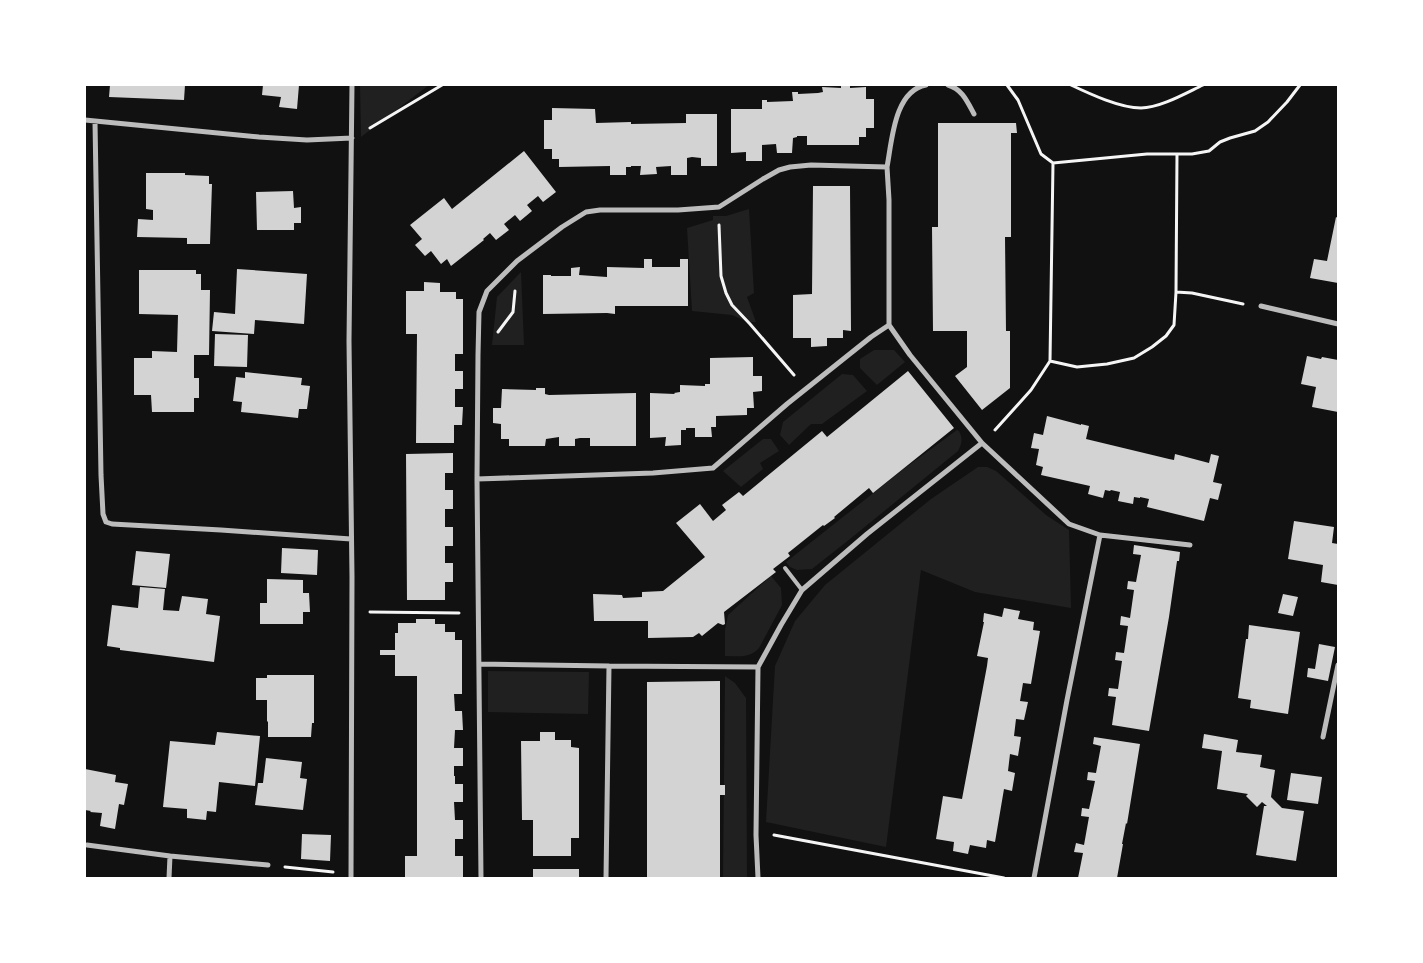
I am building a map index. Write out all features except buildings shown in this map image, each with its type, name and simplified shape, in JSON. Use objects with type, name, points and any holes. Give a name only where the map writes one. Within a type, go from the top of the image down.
[{"type":"street","points":[[351,876],[352,539],[349,341],[352,85]]},
{"type":"street","points":[[926,85],[915,89],[901,106],[887,167],[889,200],[889,325],[910,355],[982,443],[1069,524],[1100,535],[1190,546]]},
{"type":"street","points":[[948,85],[963,93],[974,114]]},
{"type":"street","points":[[85,120],[259,137],[307,140],[352,138]]},
{"type":"street","points":[[95,122],[100,476],[103,514],[106,522],[112,524],[352,539]]},
{"type":"street","points":[[481,878],[478,312],[487,291],[517,261],[562,227],[586,212],[719,207],[779,170],[811,164],[887,167]]},
{"type":"street","points":[[1261,306],[1338,324]]},
{"type":"street","points":[[478,479],[653,473],[713,468],[806,389],[889,325]]},
{"type":"street","points":[[758,878],[756,835],[758,667],[776,632],[802,590],[868,534],[982,443]]},
{"type":"street","points":[[1034,878],[1100,535]]},
{"type":"street","points":[[480,664],[758,667]]},
{"type":"street","points":[[1323,737],[1338,665]]},
{"type":"street","points":[[606,878],[609,666]]},
{"type":"street","points":[[87,845],[170,856],[268,865]]},
{"type":"street","points":[[169,878],[170,856]]},
{"type":"lane","points":[[785,568],[802,590]]},
{"type":"path","points":[[352,138],[442,85]]},
{"type":"path","points":[[1007,85],[1018,100],[1040,154],[1053,163],[1147,154],[1192,154],[1209,151],[1213,146],[1230,138],[1256,130],[1268,122],[1300,85]]},
{"type":"path","points":[[1071,85],[1093,95],[1130,107],[1143,108],[1155,106],[1203,85]]},
{"type":"path","points":[[1050,361],[1077,367],[1107,364],[1134,358],[1159,342],[1174,325],[1177,154]]},
{"type":"path","points":[[982,443],[1031,390],[1050,361],[1053,163]]},
{"type":"path","points":[[719,207],[721,276],[726,293],[732,305],[806,389]]},
{"type":"path","points":[[478,336],[496,334],[513,312],[517,261]]},
{"type":"path","points":[[1176,292],[1192,292],[1247,305],[1261,306]]},
{"type":"path","points":[[352,611],[479,613]]},
{"type":"path","points":[[756,835],[775,834],[1004,878]]},
{"type":"path","points":[[268,865],[351,876]]},
{"type":"shaded area","points":[[360,85],[429,85],[361,137]]},
{"type":"shaded area","points":[[749,209],[754,293],[747,297],[756,322],[748,322],[732,315],[692,311],[687,228],[713,220],[713,216],[726,216]]},
{"type":"shaded area","points":[[521,272],[524,345],[492,345],[497,297]]},
{"type":"shaded area","points":[[874,350],[894,350],[905,362],[877,385],[860,368],[860,359]]},
{"type":"shaded area","points":[[842,374],[853,375],[867,391],[822,424],[811,424],[789,445],[780,435],[783,422]]},
{"type":"shaded area","points":[[957,430],[961,439],[958,451],[812,569],[797,570],[790,567],[786,562],[905,468]]},
{"type":"shaded area","points":[[763,439],[771,439],[779,451],[760,463],[763,469],[741,487],[723,471]]},
{"type":"shaded area","points":[[978,467],[987,467],[996,471],[1046,515],[1069,530],[1071,608],[975,592],[921,570],[886,847],[766,822],[775,666],[795,621],[825,585],[931,499]]},
{"type":"shaded area","points":[[771,576],[781,588],[782,605],[759,648],[747,655],[725,656],[725,630],[728,615]]},
{"type":"shaded area","points":[[488,671],[589,672],[588,714],[488,712]]},
{"type":"shaded area","points":[[725,676],[735,683],[746,698],[747,878],[723,878]]}]
